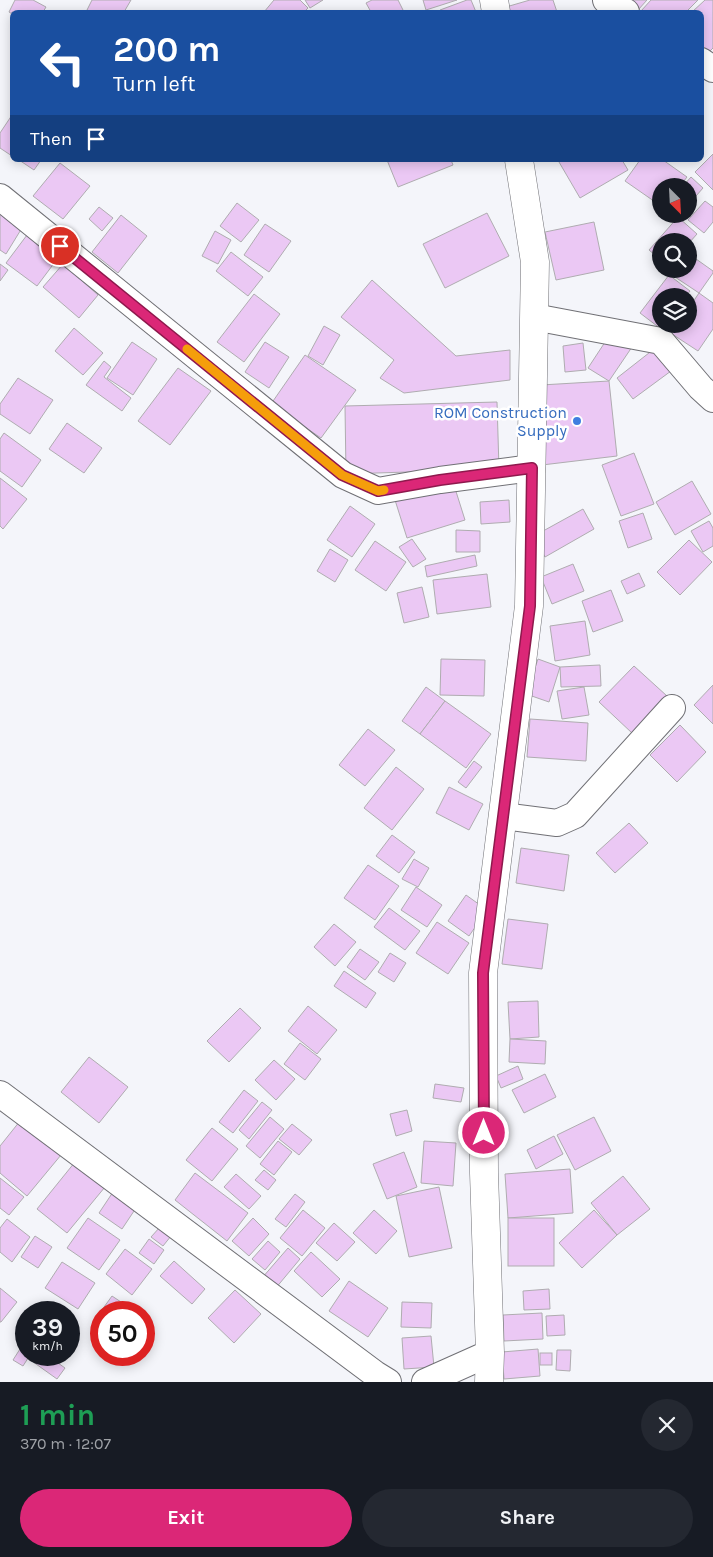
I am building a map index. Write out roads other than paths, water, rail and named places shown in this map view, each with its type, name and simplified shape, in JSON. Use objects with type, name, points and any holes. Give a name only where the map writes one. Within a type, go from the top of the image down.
[{"type":"main road","points":[[489,1382],[490,1352],[484,1173],[483,973],[530,606],[535,262],[519,162]]},
{"type":"street","points":[[606,0],[623,10]]},
{"type":"street","points":[[0,197],[342,475],[378,491],[440,480],[532,468]]},
{"type":"street","points":[[534,317],[661,341],[701,388],[713,399]]},
{"type":"street","points":[[503,816],[556,823],[575,815],[672,708]]},
{"type":"street","points":[[0,1094],[388,1382]]},
{"type":"street","points":[[425,1382],[490,1352]]},
{"type":"place","name":"ROM Construction Supply","points":[[577,421]]}]
